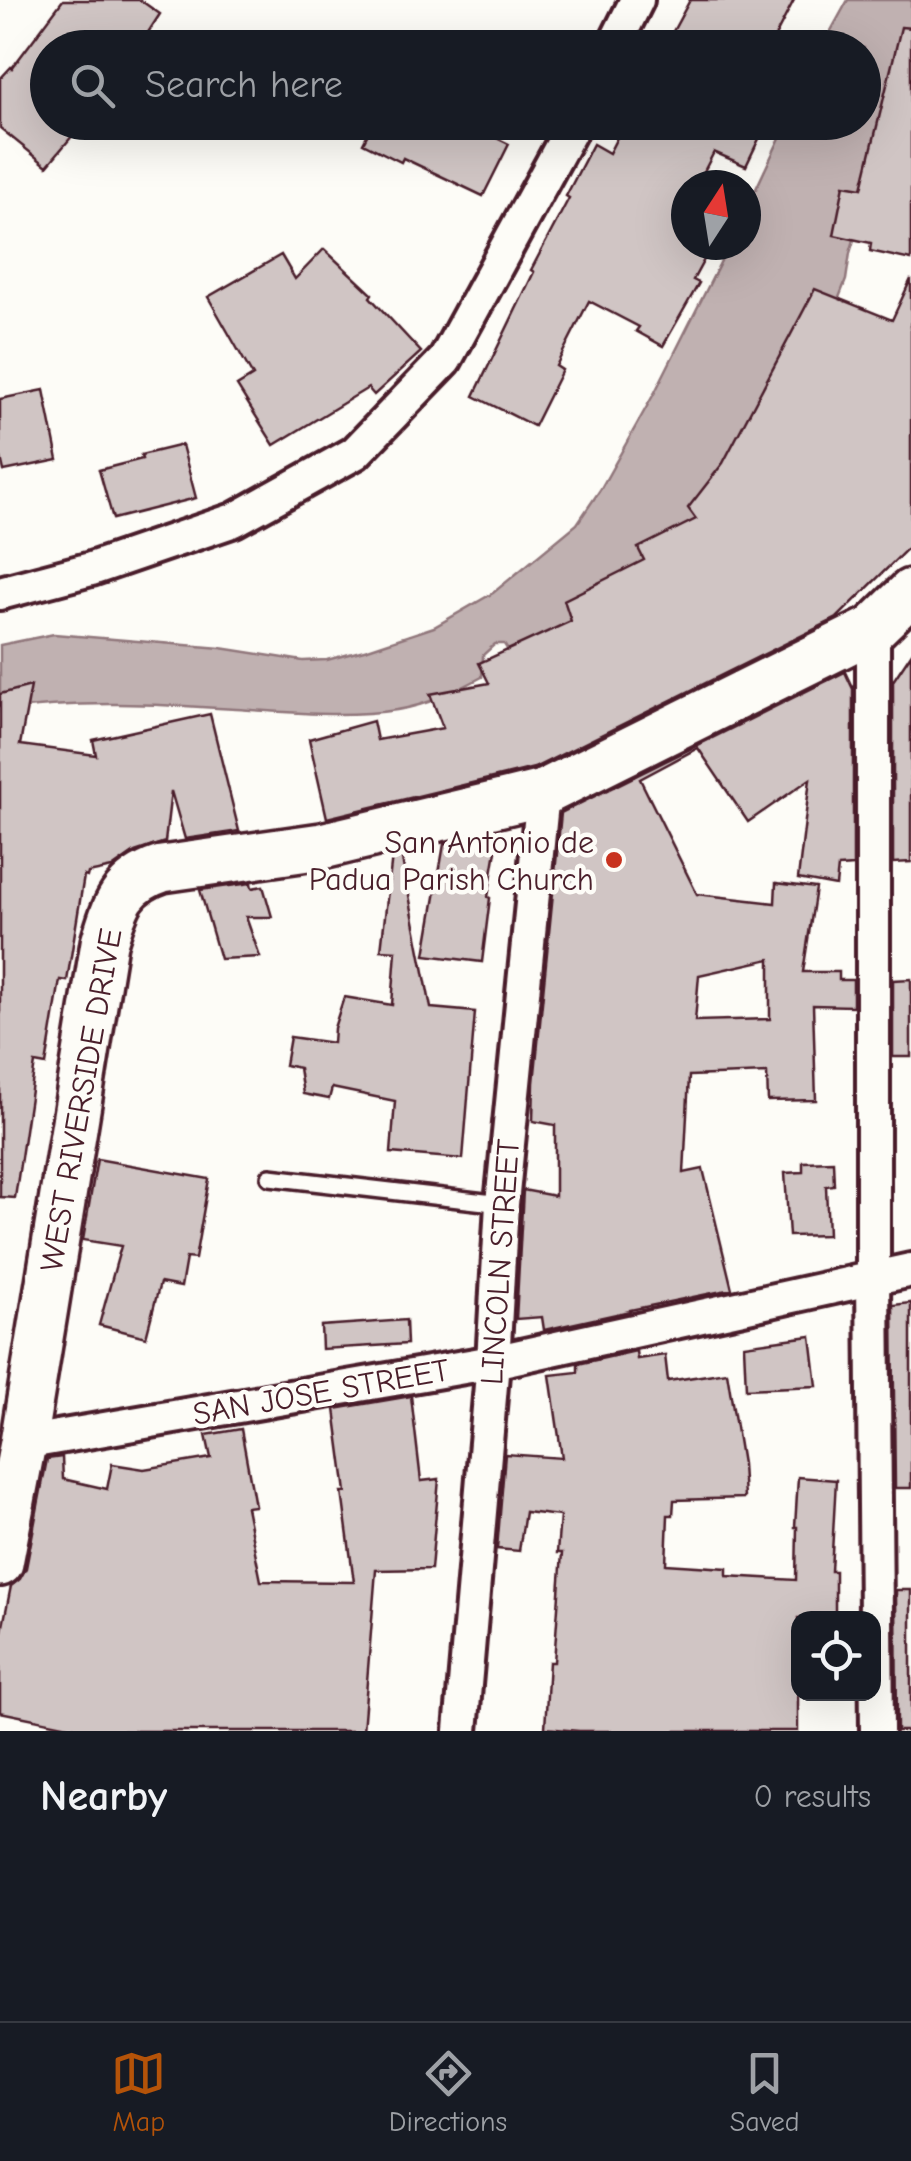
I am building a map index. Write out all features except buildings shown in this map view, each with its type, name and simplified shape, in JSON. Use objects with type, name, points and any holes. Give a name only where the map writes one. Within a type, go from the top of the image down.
[{"type":"street","points":[[622,30],[637,0]]},
{"type":"street","points":[[0,593],[91,569],[234,520],[355,453],[445,360],[565,140]]},
{"type":"street","name":"WEST RIVERSIDE DRIVE","points":[[0,1563],[104,943],[123,893],[143,876],[162,870],[322,846],[543,792],[873,629],[911,592]]},
{"type":"street","points":[[873,629],[877,1731]]},
{"type":"street","name":"LINCOLN STREET","points":[[461,1731],[493,1362],[502,1204],[543,792]]},
{"type":"street","name":"SAN JOSE STREET","points":[[23,1443],[493,1362],[911,1270]]},
{"type":"lane","points":[[270,1177],[502,1204]]},
{"type":"shaded area","points":[[848,0],[911,0],[911,54],[833,313],[698,523],[578,626],[512,657],[504,644],[495,644],[483,655],[482,677],[441,697],[397,710],[316,714],[118,704],[0,711],[0,645],[54,634],[221,648],[303,661],[327,660],[434,627],[493,593],[577,524],[655,392],[721,260],[761,260],[761,178],[779,140],[881,140],[881,30],[831,30]]},
{"type":"place","name":"San Antonio de Padua Parish Church","points":[[614,860]]}]
